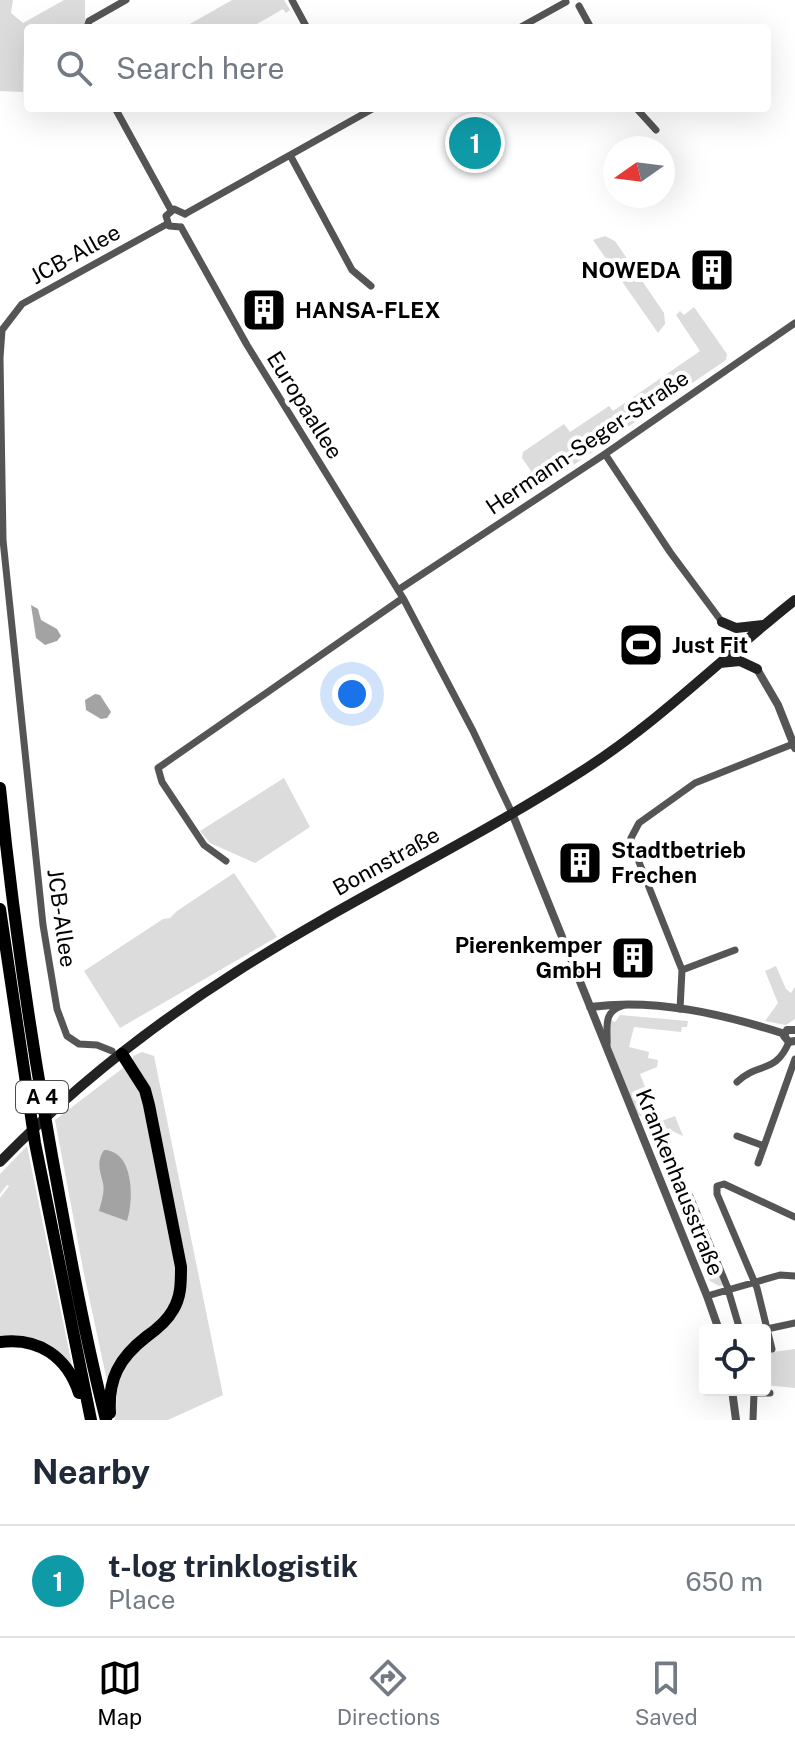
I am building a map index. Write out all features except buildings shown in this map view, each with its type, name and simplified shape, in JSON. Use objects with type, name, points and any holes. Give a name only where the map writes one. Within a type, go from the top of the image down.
[{"type":"highway","name":"A 4","points":[[0,788],[39,1081],[72,1264],[108,1420]]},
{"type":"highway","name":"A 4","points":[[0,909],[35,1143],[90,1420]]},
{"type":"highway","points":[[108,1420],[110,1388],[116,1370],[133,1347],[173,1311],[180,1292],[181,1267],[145,1090],[117,1052]]},
{"type":"highway","points":[[0,1342],[29,1342],[45,1348],[61,1360],[75,1380],[90,1420]]},
{"type":"main road","name":"Bonnstraße","points":[[0,1162],[117,1052],[237,971],[609,754],[795,600]]},
{"type":"main road","points":[[722,622],[736,628],[765,624]]},
{"type":"main road","points":[[722,622],[757,669]]},
{"type":"main road","points":[[718,664],[740,661],[757,669]]},
{"type":"street","points":[[88,24],[126,0]]},
{"type":"street","points":[[292,0],[305,24]]},
{"type":"street","points":[[526,24],[566,1],[571,6],[581,3],[589,24]]},
{"type":"street","points":[[117,112],[171,210]]},
{"type":"street","points":[[185,214],[359,112]]},
{"type":"street","points":[[640,112],[656,130]]},
{"type":"street","points":[[290,155],[352,270],[371,286]]},
{"type":"street","points":[[171,210],[180,210],[185,214],[186,222],[181,227],[175,229],[167,224],[166,216],[171,210]]},
{"type":"street","name":"JCB-Allee","points":[[117,1052],[97,1045],[79,1044],[67,1036],[57,1009],[43,925],[3,540],[0,358],[2,330],[22,304],[167,224]]},
{"type":"street","name":"Europaallee","points":[[181,227],[247,345],[403,598],[512,813]]},
{"type":"street","name":"Hermann-Seger-Straße","points":[[398,590],[605,454],[795,323]]},
{"type":"street","points":[[605,454],[670,552],[722,622]]},
{"type":"street","points":[[226,861],[204,845],[162,782],[158,768],[403,598]]},
{"type":"street","points":[[680,1009],[682,970],[633,847],[634,829],[695,783],[794,746],[778,705],[757,669]]},
{"type":"street","name":"Krankenhausstraße","points":[[512,813],[717,1324]]},
{"type":"street","points":[[682,970],[735,950]]},
{"type":"street","points":[[607,1048],[609,1015],[616,1008],[627,1005]]},
{"type":"street","points":[[590,1007],[627,1005],[680,1009],[728,1017],[789,1039]]},
{"type":"street","points":[[737,1082],[750,1071],[779,1061],[790,1029],[795,1030]]},
{"type":"street","points":[[758,1163],[795,1059]]},
{"type":"street","points":[[779,1061],[792,1068]]},
{"type":"street","points":[[737,1136],[764,1146]]},
{"type":"street","points":[[765,1324],[753,1283],[717,1194],[717,1185],[724,1184],[795,1217]]},
{"type":"street","points":[[689,1194],[728,1290],[738,1324]]},
{"type":"street","points":[[707,1296],[784,1274],[795,1276]]},
{"type":"street","points":[[771,1328],[795,1323]]},
{"type":"street","points":[[771,1345],[772,1349]]},
{"type":"street","points":[[733,1396],[736,1420]]},
{"type":"street","points":[[753,1420],[754,1396]]},
{"type":"shaded area","points":[[0,0],[13,0],[11,13],[23,23],[64,0],[85,0],[85,24],[24,24],[23,92],[0,91]]},
{"type":"shaded area","points":[[232,0],[284,0],[290,10],[286,13],[283,9],[257,24],[190,24]]},
{"type":"shaded area","points":[[605,236],[615,241],[664,313],[665,324],[658,333],[593,240]]},
{"type":"shaded area","points":[[694,307],[727,354],[726,360],[622,431],[616,423],[613,425],[618,434],[542,487],[522,458],[523,452],[564,424],[570,432],[609,406],[613,411],[700,351],[676,315],[680,311],[684,315]]},
{"type":"shaded area","points":[[31,605],[38,609],[41,620],[57,629],[61,636],[57,641],[45,645],[36,638]]},
{"type":"shaded area","points":[[95,694],[100,695],[111,712],[107,718],[101,719],[86,710],[85,700]]},
{"type":"shaded area","points":[[284,778],[310,827],[255,863],[210,843],[200,831]]},
{"type":"shaded area","points":[[234,873],[277,937],[120,1028],[84,971],[163,919],[170,918]]},
{"type":"shaded area","points":[[776,966],[786,989],[791,993],[795,987],[795,1019],[786,1025],[765,1021],[778,1003],[765,971]]},
{"type":"shaded area","points":[[620,1015],[688,1021],[681,1032],[634,1027],[629,1047],[649,1052],[648,1058],[658,1060],[657,1067],[640,1074],[659,1122],[675,1116],[683,1136],[638,1115],[610,1042],[609,1019],[615,1022]]},
{"type":"shaded area","points":[[142,1052],[154,1056],[223,1395],[168,1420],[115,1420],[119,1369],[163,1328],[185,1281],[133,1061],[133,1056]]},
{"type":"shaded area","points":[[123,1068],[128,1069],[143,1097],[178,1263],[172,1305],[107,1381],[55,1120]]},
{"type":"shaded area","points":[[27,1146],[73,1370],[64,1358],[0,1339],[0,1198],[9,1186],[0,1194],[0,1174]]},
{"type":"shaded area","points":[[104,1150],[114,1152],[126,1167],[131,1189],[127,1221],[99,1211],[104,1190],[99,1163]]},
{"type":"shaded area","points":[[686,1192],[725,1285],[719,1286],[710,1281],[676,1203],[679,1195]]},
{"type":"shaded area","points":[[795,1349],[795,1388],[771,1386],[771,1352]]},
{"type":"place","name":"t-log trinklogistik","points":[[475,143]]},
{"type":"place","name":"NOWEDA","points":[[712,270]]},
{"type":"place","name":"HANSA-FLEX","points":[[264,310]]},
{"type":"place","name":"Just Fit","points":[[641,645]]},
{"type":"place","name":"Stadtbetrieb Frechen","points":[[580,863]]},
{"type":"place","name":"Pierenkemper GmbH","points":[[633,958]]}]
